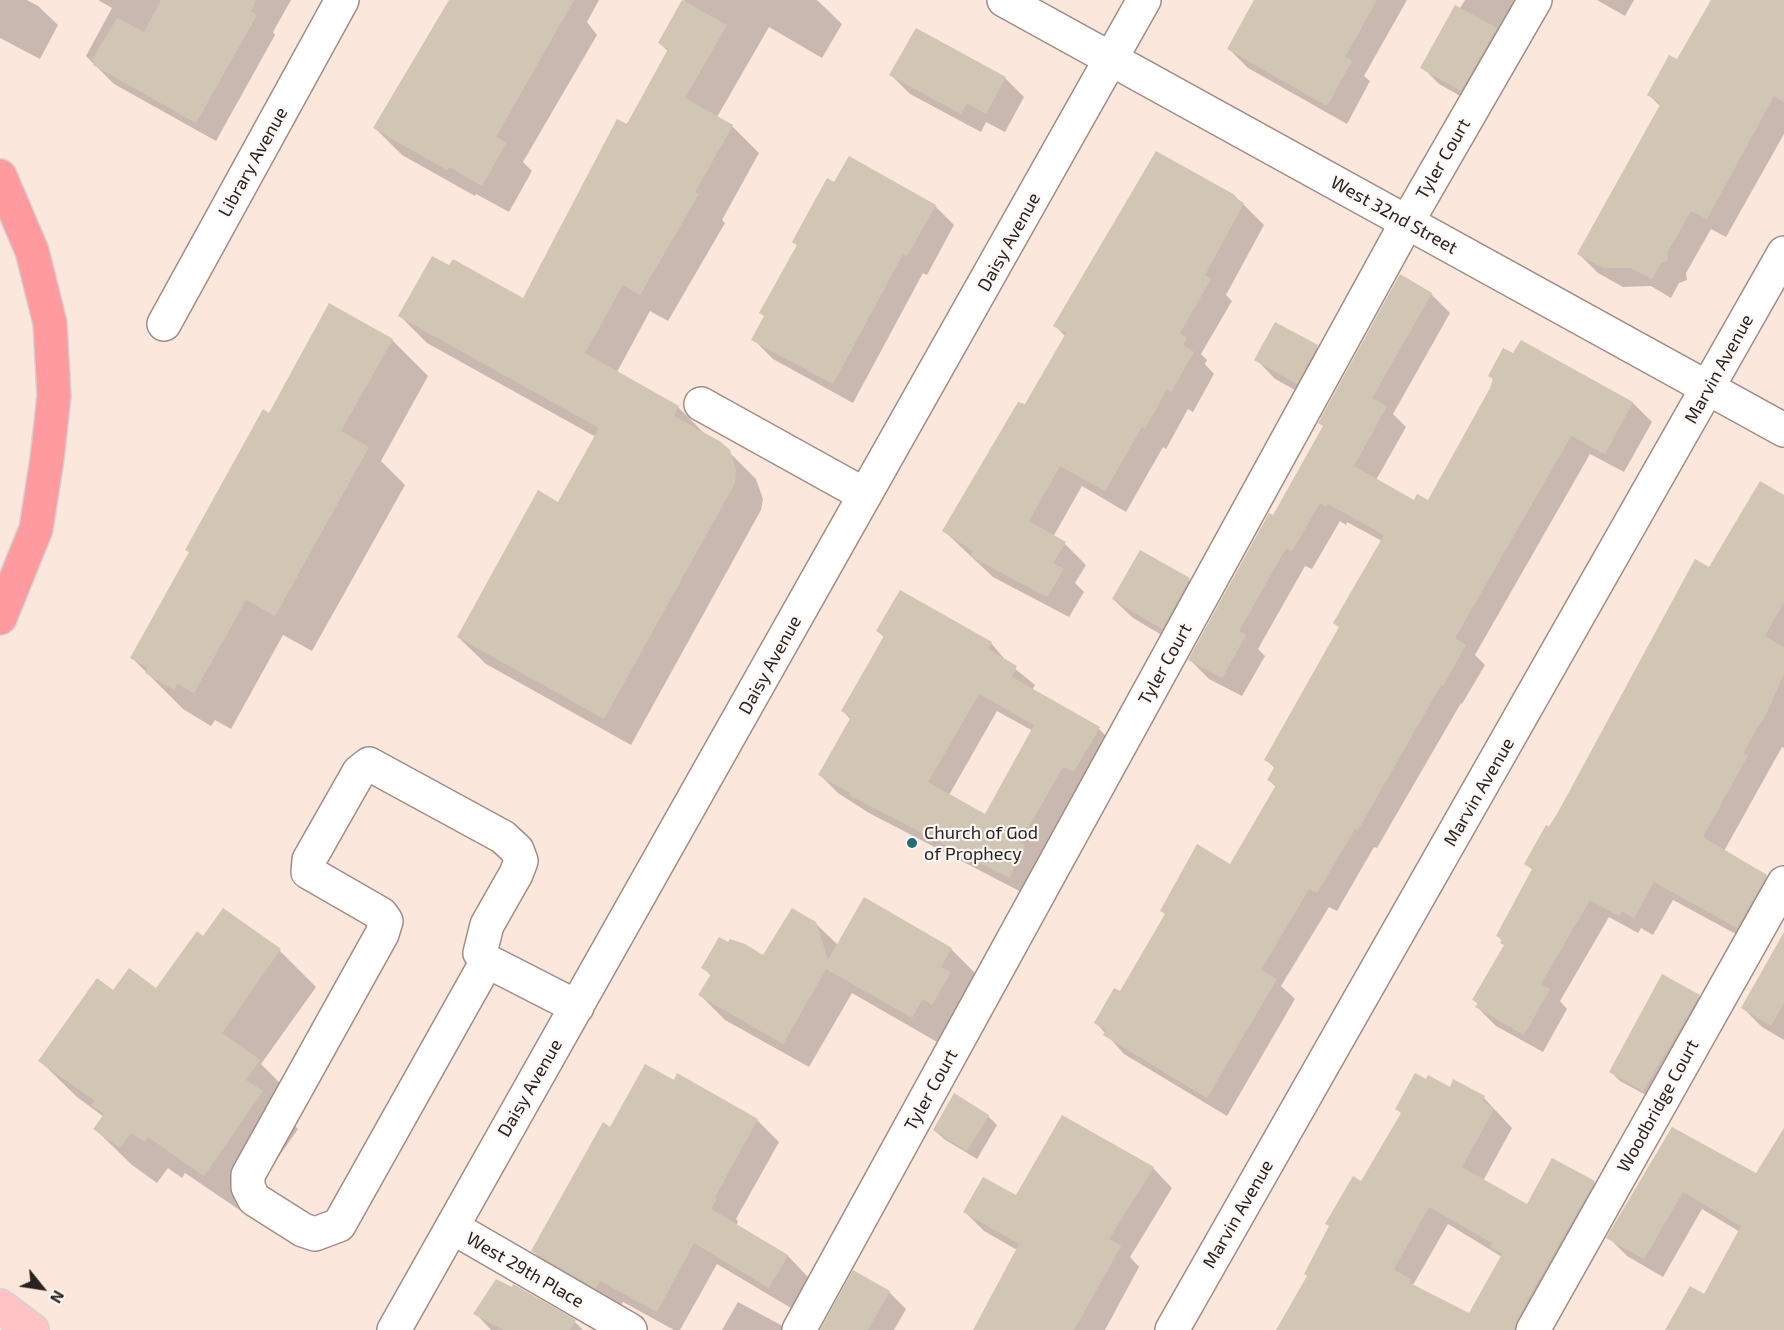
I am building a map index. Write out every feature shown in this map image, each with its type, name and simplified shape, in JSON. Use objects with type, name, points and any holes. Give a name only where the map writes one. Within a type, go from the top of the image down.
[{"type":"highway","points":[[0,176],[32,251],[50,323],[54,396],[36,529],[0,618]]},
{"type":"main road","points":[[0,1306],[32,1330]]},
{"type":"street","name":"Library Avenue","points":[[164,324],[342,0]]},
{"type":"street","name":"West 32nd Street","points":[[1005,0],[1784,430]]},
{"type":"street","name":"Daisy Avenue","points":[[394,1330],[1144,0]]},
{"type":"street","name":"Tyler Court","points":[[799,1330],[1407,222],[1535,0]]},
{"type":"street","name":"Marvin Avenue","points":[[1172,1330],[1784,253]]},
{"type":"street","points":[[701,404],[866,495]]},
{"type":"street","points":[[369,764],[503,837],[518,850],[520,861],[516,874],[487,925],[483,957],[339,1225],[315,1234],[303,1230],[254,1199],[248,1187],[248,1174],[382,934],[386,921],[381,914],[308,872],[309,860],[358,772],[369,764]]},
{"type":"street","name":"Woodbridge Court","points":[[1533,1330],[1784,883]]},
{"type":"street","points":[[483,957],[577,1007]]},
{"type":"street","name":"West 29th Place","points":[[452,1227],[630,1330]]},
{"type":"building","points":[[161,0],[256,0],[251,11],[257,15],[196,123],[93,65],[95,62],[92,60],[117,18],[144,32]]},
{"type":"building","points":[[449,0],[574,0],[496,137],[506,143],[482,186],[449,167],[447,170],[373,128]]},
{"type":"building","points":[[682,0],[727,25],[685,98],[733,125],[695,192],[699,194],[640,295],[623,285],[585,353],[679,406],[674,416],[721,442],[730,450],[736,470],[735,483],[604,719],[457,637],[538,490],[558,502],[599,428],[398,316],[432,256],[449,265],[453,259],[523,298],[617,119],[627,124],[668,49],[658,43]]},
{"type":"building","points":[[1254,0],[1377,0],[1345,57],[1352,61],[1327,106],[1227,49]]},
{"type":"building","points":[[1711,0],[1784,0],[1784,102],[1774,96],[1707,219],[1691,211],[1667,253],[1668,260],[1660,264],[1652,279],[1630,268],[1603,268],[1577,254],[1661,103],[1647,95],[1669,55],[1677,59]]},
{"type":"building","points":[[1455,5],[1497,28],[1461,91],[1420,68]]},
{"type":"building","points":[[916,28],[1006,77],[986,114],[967,103],[961,114],[889,75]]},
{"type":"building","points":[[1156,151],[1235,195],[1234,197],[1244,203],[1205,275],[1211,279],[1180,333],[1187,338],[1183,345],[1194,352],[1171,392],[1167,389],[1145,429],[1142,427],[1105,491],[1060,466],[1029,521],[1066,542],[1053,563],[1064,569],[1047,597],[970,556],[973,551],[942,531],[1018,402],[1025,404],[1066,333],[1053,326]]},
{"type":"building","points":[[849,156],[936,205],[907,256],[903,254],[833,384],[751,340],[764,316],[759,313],[797,245],[792,242],[827,178],[834,182]]},
{"type":"building","points":[[1400,274],[1432,293],[1372,398],[1387,406],[1354,466],[1414,500],[1417,494],[1428,500],[1490,388],[1493,379],[1488,376],[1503,348],[1513,353],[1521,340],[1633,402],[1605,454],[1571,436],[1455,638],[1466,645],[1443,686],[1441,685],[1358,830],[1355,829],[1317,893],[1309,889],[1261,970],[1277,979],[1207,1098],[1103,1035],[1106,1030],[1094,1023],[1114,988],[1120,991],[1165,914],[1160,911],[1197,844],[1230,864],[1276,785],[1267,780],[1275,766],[1264,760],[1339,627],[1333,623],[1384,535],[1328,504],[1326,507],[1320,503],[1292,551],[1286,548],[1239,631],[1246,635],[1222,678],[1188,660],[1269,513],[1273,515],[1323,426],[1318,423]]},
{"type":"building","points":[[329,303],[393,339],[341,431],[369,447],[275,616],[246,600],[194,693],[178,684],[174,690],[145,673],[148,668],[130,658],[189,552],[185,550],[263,409],[269,413]]},
{"type":"building","points":[[1275,322],[1318,345],[1297,384],[1254,360]]},
{"type":"building","points":[[1760,481],[1784,495],[1784,602],[1765,636],[1784,647],[1784,674],[1767,712],[1743,753],[1748,755],[1703,837],[1767,875],[1737,928],[1654,882],[1634,918],[1622,911],[1619,916],[1590,900],[1541,984],[1550,989],[1524,1035],[1475,1007],[1478,1003],[1472,1000],[1504,945],[1500,943],[1502,939],[1496,936],[1532,869],[1524,864],[1546,825],[1550,827],[1695,559],[1709,567]]},
{"type":"building","points":[[1140,550],[1190,578],[1162,629],[1112,599]]},
{"type":"building","points":[[900,590],[992,642],[988,649],[1017,666],[1012,677],[1100,727],[1074,772],[1063,767],[1020,842],[1025,845],[1009,878],[849,795],[850,793],[818,775],[851,717],[841,711],[884,636],[876,631]],"holes":[[[979,694],[1034,725],[985,814],[928,782]]]},
{"type":"building","points":[[864,897],[952,948],[941,967],[951,972],[932,1005],[923,999],[912,1018],[826,969],[783,1044],[698,995],[711,974],[701,968],[719,937],[728,942],[730,939],[745,944],[763,955],[792,908],[816,922],[828,960]]},
{"type":"building","points":[[223,908],[281,949],[222,1033],[260,1060],[246,1080],[263,1091],[204,1176],[148,1137],[145,1142],[131,1133],[120,1148],[93,1129],[104,1114],[91,1105],[95,1101],[38,1061],[97,978],[113,990],[129,968],[156,988],[197,931],[203,936]]},
{"type":"building","points":[[1784,932],[1784,1003],[1771,1026],[1741,1008]]},
{"type":"building","points":[[1662,974],[1700,995],[1643,1091],[1609,1072]]},
{"type":"building","points":[[645,1064],[674,1080],[677,1073],[758,1119],[715,1197],[717,1198],[711,1209],[788,1255],[769,1288],[694,1243],[657,1312],[600,1281],[596,1289],[531,1251],[603,1122],[610,1127]]},
{"type":"building","points":[[1415,1073],[1426,1079],[1428,1075],[1450,1087],[1453,1079],[1485,1096],[1482,1101],[1494,1109],[1462,1167],[1527,1204],[1552,1158],[1595,1181],[1524,1306],[1514,1330],[1276,1330],[1307,1276],[1304,1274],[1329,1226],[1325,1224],[1353,1176],[1361,1181],[1401,1113],[1395,1109]],"holes":[[[1429,1207],[1492,1243],[1490,1247],[1502,1254],[1469,1313],[1410,1283],[1411,1280],[1394,1269]]]},
{"type":"building","points":[[954,1093],[989,1115],[967,1151],[933,1130]]},
{"type":"building","points":[[1062,1115],[1154,1167],[1109,1239],[1121,1246],[1074,1330],[973,1330],[1019,1244],[963,1212],[983,1177],[1016,1195]]},
{"type":"building","points":[[1672,1127],[1756,1173],[1784,1128],[1784,1330],[1665,1330],[1690,1286],[1704,1294],[1741,1226],[1683,1192],[1644,1259],[1606,1238]]},
{"type":"building","points":[[853,1270],[890,1291],[868,1330],[820,1330]]},
{"type":"building","points":[[496,1279],[512,1287],[513,1284],[576,1320],[570,1330],[504,1330],[473,1314]]},
{"type":"place","name":"Church of God of Prophecy","points":[[912,843]]}]
